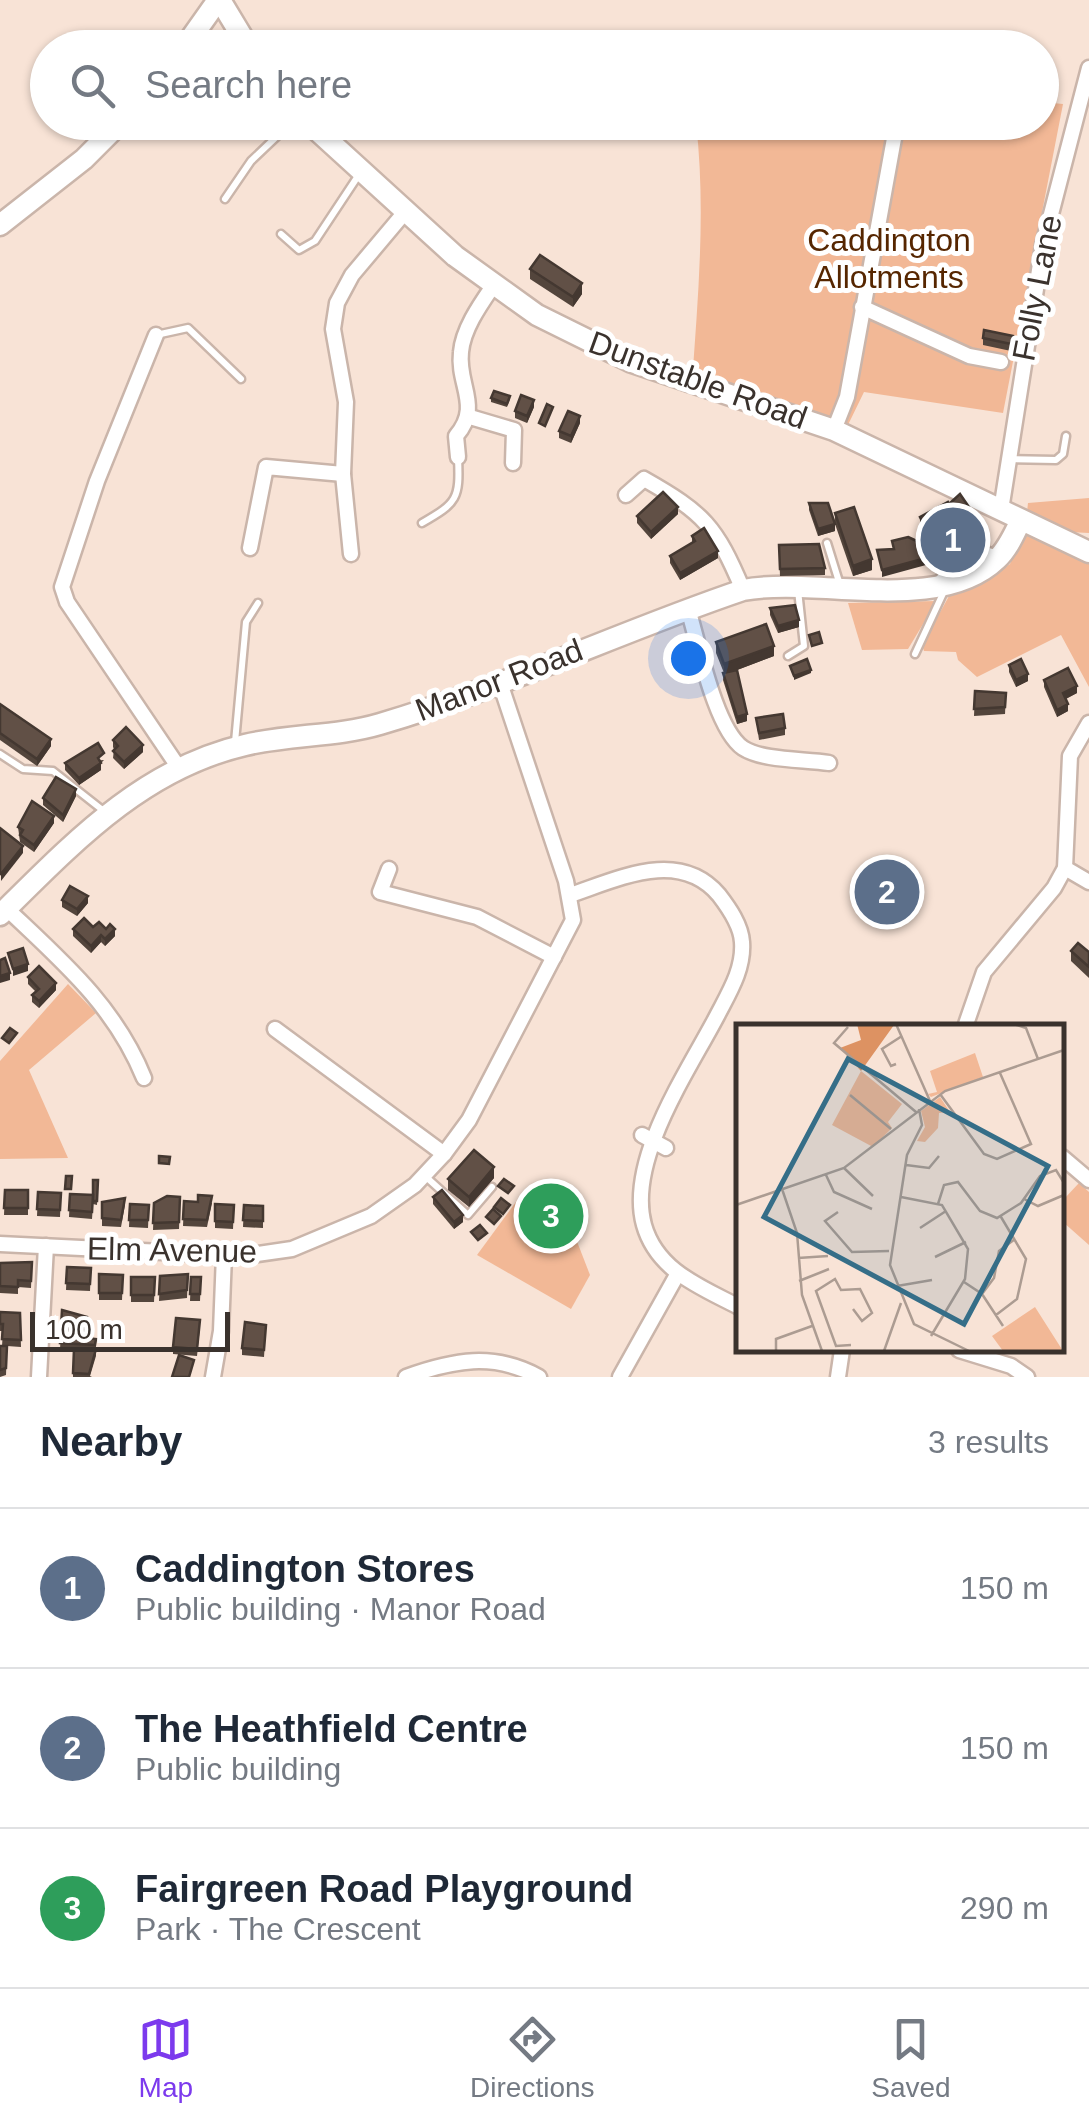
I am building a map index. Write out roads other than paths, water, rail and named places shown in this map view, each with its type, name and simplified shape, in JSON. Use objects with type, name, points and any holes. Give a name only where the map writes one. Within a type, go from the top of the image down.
[{"type":"street","points":[[197,30],[219,0],[238,30]]},
{"type":"street","name":"Folly Lane","points":[[1001,510],[1043,245],[1089,68]]},
{"type":"street","points":[[0,226],[103,140]]},
{"type":"street","name":"Dunstable Road","points":[[327,140],[492,286],[537,315],[632,362],[834,430],[1089,552]]},
{"type":"street","points":[[834,430],[848,397],[894,140]]},
{"type":"street","points":[[351,554],[343,474],[346,402],[333,329],[337,303],[352,276],[405,212]]},
{"type":"street","points":[[458,457],[456,436],[470,417],[460,366],[462,344],[492,286]]},
{"type":"street","points":[[862,307],[969,356],[1001,362]]},
{"type":"street","points":[[156,335],[110,447],[62,586],[67,602],[178,768]]},
{"type":"street","points":[[470,417],[519,430],[512,463]]},
{"type":"street","points":[[439,435],[456,436]]},
{"type":"street","points":[[250,548],[266,460],[343,474]]},
{"type":"street","points":[[626,494],[644,480],[693,507],[711,526],[743,590]]},
{"type":"street","name":"Manor Road","points":[[3,911],[106,813],[178,768],[235,747],[380,724],[743,590],[797,584],[940,587],[983,570],[1001,556],[1022,520]]},
{"type":"street","points":[[688,609],[729,732],[751,751],[829,762]]},
{"type":"street","name":"Elm Avenue","points":[[0,1244],[265,1254],[318,1241],[371,1216],[424,1175],[444,1154],[469,1120],[573,920],[570,896],[499,680]]},
{"type":"street","points":[[967,1024],[971,1000],[984,972],[1054,888],[1065,868],[1070,756],[1089,722]]},
{"type":"street","points":[[798,758],[800,739]]},
{"type":"street","points":[[1065,868],[1089,882]]},
{"type":"street","points":[[389,869],[380,892],[478,917],[554,957]]},
{"type":"street","points":[[570,896],[649,869],[686,873],[711,887],[732,911],[742,941],[738,977],[653,1141],[640,1190],[644,1226],[677,1275],[736,1305]]},
{"type":"street","points":[[3,911],[98,996],[122,1029],[144,1078]]},
{"type":"street","points":[[274,1028],[444,1154]]},
{"type":"street","points":[[1064,1159],[1089,1180]]},
{"type":"street","points":[[39,1377],[46,1246]]},
{"type":"street","points":[[213,1377],[221,1331],[224,1255]]},
{"type":"street","points":[[620,1377],[677,1275]]},
{"type":"street","points":[[838,1377],[842,1352]]},
{"type":"street","points":[[966,1352],[1011,1366],[1027,1377]]},
{"type":"street","points":[[406,1377],[454,1363],[488,1359],[517,1365],[539,1377]]},
{"type":"lane","points":[[225,198],[252,161],[274,140]]},
{"type":"lane","points":[[281,234],[299,250],[310,246],[361,172]]},
{"type":"lane","points":[[156,335],[188,328],[241,379]]},
{"type":"lane","points":[[1008,459],[1056,460],[1063,454],[1066,436]]},
{"type":"lane","points":[[422,523],[452,507],[458,496],[458,457]]},
{"type":"lane","points":[[827,544],[840,587]]},
{"type":"lane","points":[[788,656],[804,646],[797,584]]},
{"type":"lane","points":[[915,654],[940,587]]},
{"type":"lane","points":[[235,747],[246,622],[258,603]]},
{"type":"lane","points":[[0,754],[22,769],[53,771],[106,813]]},
{"type":"lane","points":[[424,1175],[468,1215],[492,1187]]},
{"type":"place","name":"Caddington Stores","points":[[953,540]]},
{"type":"place","name":"The Heathfield Centre","points":[[887,892]]},
{"type":"place","name":"Fairgreen Road Playground","points":[[551,1216]]},
{"type":"park label","name":"Caddington Allotments","points":[[889,258]]}]
